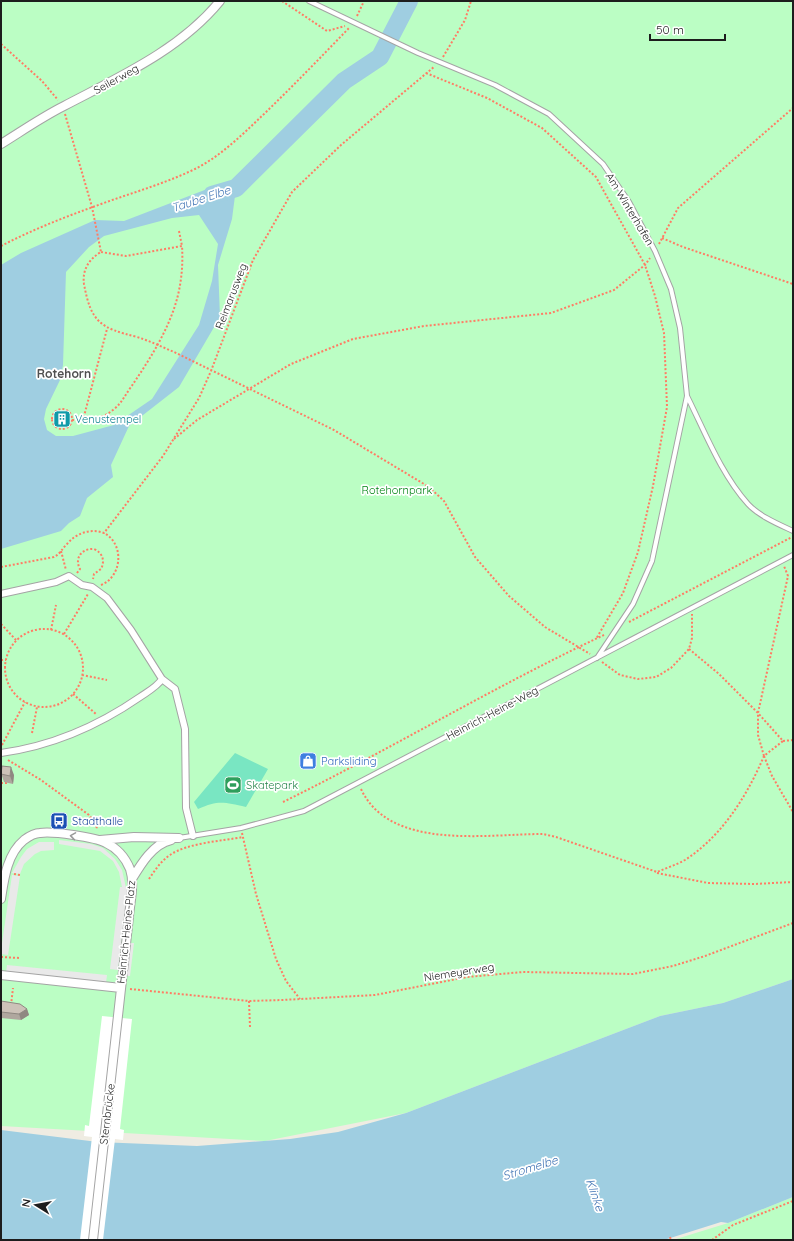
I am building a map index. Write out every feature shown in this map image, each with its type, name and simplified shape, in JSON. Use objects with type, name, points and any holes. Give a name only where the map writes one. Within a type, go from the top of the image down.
[{"type":"street","name":"Seilerweg","points":[[1,144],[63,106],[156,57],[208,16],[220,1]]},
{"type":"street","points":[[1,594],[56,582],[69,576],[77,582],[92,587],[103,594],[120,613],[162,679],[174,689],[185,729],[186,808],[193,836]]},
{"type":"street","points":[[1,753],[45,744],[76,733],[103,720],[159,684],[162,679]]},
{"type":"street","name":"Heinrich-Heine-Platz","points":[[1,899],[7,866],[22,842],[29,836],[41,833],[56,833],[98,840],[115,848],[123,857],[130,869],[132,880],[121,988],[1,975]]},
{"type":"street","name":"Heinrich-Heine-Weg","points":[[98,840],[134,837],[179,838]]},
{"type":"street","name":"Heinrich-Heine-Weg","points":[[132,880],[144,860],[156,848],[168,841],[179,838]]},
{"type":"street","name":"Sternbrücke","points":[[92,1240],[121,988]]},
{"type":"lane","points":[[309,1],[354,23]]},
{"type":"lane","name":"Am Winterhafen","points":[[354,23],[418,53],[495,85],[549,114],[603,164],[629,202],[655,251],[671,289],[680,328],[687,396],[652,562],[633,604],[596,658]]},
{"type":"lane","name":"Am Winterhafen","points":[[687,396],[724,471],[749,505],[774,522],[793,531]]},
{"type":"lane","name":"Heinrich-Heine-Weg","points":[[179,838],[241,828],[304,811],[359,784],[793,555]]},
{"type":"path","points":[[282,1],[327,31],[354,23]]},
{"type":"path","points":[[1,246],[21,236],[92,207],[149,188],[183,174],[196,168],[225,149],[299,81],[354,23],[364,1]]},
{"type":"path","name":"Reimarusweg","points":[[104,533],[163,456],[199,398],[211,371],[253,260],[292,192],[341,145],[440,62],[465,20],[471,1]]},
{"type":"path","points":[[1,44],[42,81],[63,106],[92,207],[98,244],[101,252]]},
{"type":"path","points":[[426,73],[486,98],[542,128],[596,177],[645,265],[655,296],[664,333],[667,407],[653,486],[638,552],[622,593],[596,639]]},
{"type":"path","points":[[173,440],[197,420],[249,388],[292,364],[353,339],[424,326],[551,313],[614,290],[645,265],[655,251],[678,208],[793,108]]},
{"type":"path","points":[[72,420],[83,420],[105,416],[118,406],[158,345],[174,310],[178,295],[183,265],[182,246],[179,231]]},
{"type":"path","points":[[662,238],[683,247],[793,284]]},
{"type":"path","points":[[182,246],[126,256],[101,252],[90,260],[84,276],[84,283],[92,314],[108,328],[174,352],[334,430],[429,487],[444,501],[475,557],[509,596],[545,627],[579,647],[620,675],[638,679],[656,677],[672,668],[689,649],[692,617],[691,609]]},
{"type":"path","points":[[83,420],[108,328]]},
{"type":"path","points":[[62,409],[69,412],[72,420],[70,426],[62,429],[55,426],[52,419],[55,412],[62,409]]},
{"type":"path","points":[[1,567],[51,558],[80,534],[91,531],[104,533],[111,538],[119,559],[118,567],[110,580],[100,586],[92,587],[64,634]]},
{"type":"path","name":"Heinrich-Heine-Weg","points":[[283,802],[343,773],[465,706],[617,629],[793,536]]},
{"type":"path","points":[[80,569],[78,560],[80,554],[87,549],[94,549],[101,554],[103,561],[101,569],[94,574]]},
{"type":"path","points":[[61,551],[64,562]]},
{"type":"path","points":[[782,560],[788,576],[758,713],[758,735],[772,776],[793,812]]},
{"type":"path","points":[[51,630],[56,605]]},
{"type":"path","points":[[1,624],[16,640]]},
{"type":"path","points":[[38,629],[51,630],[64,634],[79,651],[82,662],[82,675],[73,694],[64,701],[51,706],[37,706],[25,702],[15,694],[5,673],[6,660],[10,649],[16,640],[26,633],[38,629]]},
{"type":"path","points":[[689,649],[719,674],[758,713],[783,741]]},
{"type":"path","points":[[1,660],[6,660]]},
{"type":"path","points":[[82,675],[107,680]]},
{"type":"path","points":[[73,694],[103,720]]},
{"type":"path","points":[[1,746],[25,702]]},
{"type":"path","points":[[32,733],[37,706]]},
{"type":"path","points":[[657,872],[684,860],[705,845],[723,827],[754,778],[764,756],[783,741],[793,740]]},
{"type":"path","points":[[7,760],[41,780],[89,815],[97,826]]},
{"type":"path","points":[[1,783],[8,783]]},
{"type":"path","points":[[359,784],[366,800],[384,818],[407,829],[447,836],[543,834],[556,837],[657,872],[708,883],[754,884],[793,882]]},
{"type":"path","points":[[149,879],[160,864],[171,854],[192,846],[243,837],[256,894],[276,959],[286,981],[300,999]]},
{"type":"path","name":"Niemeyerweg","points":[[121,988],[249,1001],[375,995],[467,977],[523,972],[599,975],[633,974],[688,961],[793,922]]},
{"type":"path","points":[[1,957],[20,958]]},
{"type":"path","points":[[11,1007],[13,988]]},
{"type":"path","points":[[249,1001],[250,1027]]},
{"type":"path","points":[[712,1240],[733,1225],[793,1201]]},
{"type":"green space","name":"Rotehornpark","points":[[1,1],[793,1],[793,979],[723,1003],[660,1016],[406,1113],[265,1141],[1,1126]]},
{"type":"green space","name":"Skatepark","points":[[235,753],[268,769],[246,807],[216,803],[198,809],[194,802]]},
{"type":"green space","points":[[793,1197],[793,1240],[673,1240],[728,1223]]},
{"type":"shaded area","points":[[59,840],[91,844],[103,848],[115,859],[122,870],[126,888],[128,888],[118,970],[110,969],[120,887],[122,887],[119,872],[113,861],[100,851],[59,844]]},
{"type":"shaded area","points":[[39,842],[54,842],[54,850],[41,851],[35,854],[24,864],[20,874],[12,873],[27,849]]},
{"type":"shaded area","points":[[12,875],[20,876],[8,955],[1,954],[1,950]]},
{"type":"shaded area","points":[[130,943],[134,943],[130,976],[126,976]]},
{"type":"shaded area","points":[[7,965],[107,975],[106,983],[6,973]]},
{"type":"water","points":[[215,186],[236,188],[232,219],[218,265],[220,317],[179,387],[129,426],[111,465],[113,477],[87,498],[80,516],[69,523],[61,531],[1,549],[1,265],[21,253],[95,220],[124,221]],"holes":[[[199,215],[218,244],[212,281],[199,325],[152,399],[114,425],[73,436],[56,436],[47,430],[44,419],[46,409],[60,380],[63,365],[66,272],[89,247],[104,236],[172,218]]]},
{"type":"water","points":[[793,979],[793,1197],[728,1223],[721,1222],[664,1240],[1,1240],[1,1130],[98,1142],[197,1146],[290,1139],[338,1132],[406,1113],[660,1016],[723,1003]]},
{"type":"pier","points":[[102,1016],[132,1019],[120,1129],[124,1130],[123,1140],[115,1139],[103,1240],[80,1240],[92,1137],[84,1136],[85,1125],[89,1126]]},
{"type":"building","points":[[2,766],[11,767],[10,776],[1,774]]},
{"type":"building","points":[[1,1001],[20,1004],[27,1009],[19,1014],[1,1012]]},
{"type":"waterway","name":"Taube Elbe","points":[[212,195],[236,188],[344,81],[380,57],[409,1]]},
{"type":"place","name":"Venustempel","points":[[62,419]]},
{"type":"place","name":"Parksliding","points":[[308,761]]},
{"type":"place","name":"Skatepark","points":[[233,785]]},
{"type":"place","name":"Stadthalle","points":[[59,821]]},
{"type":"district","name":"Rotehorn","points":[[64,374]]},
{"type":"water label","name":"Stromelbe","points":[[530,1168]]},
{"type":"water label","name":"Klinke","points":[[595,1195]]}]
